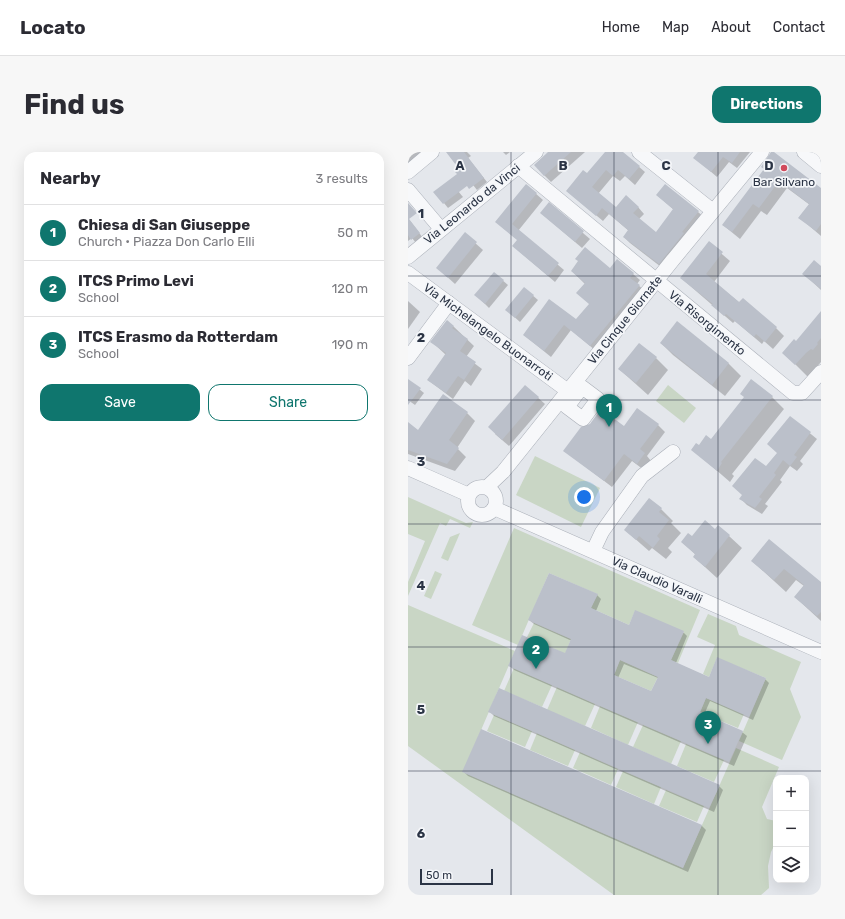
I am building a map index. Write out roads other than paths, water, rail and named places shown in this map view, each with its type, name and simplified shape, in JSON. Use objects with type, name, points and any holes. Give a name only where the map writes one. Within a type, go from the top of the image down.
[{"type":"street","points":[[408,172],[432,152]]},
{"type":"street","name":"Via Leonardo da Vinci","points":[[408,257],[536,152]]},
{"type":"street","points":[[638,152],[713,211]]},
{"type":"street","name":"Via Cinque Giornate","points":[[487,488],[503,472],[762,152]]},
{"type":"street","points":[[804,152],[821,166]]},
{"type":"street","name":"Via Risorgimento","points":[[518,166],[793,393],[802,393],[821,372]]},
{"type":"street","points":[[408,190],[441,229]]},
{"type":"street","name":"Via Michelangelo Buonarroti","points":[[408,273],[568,391]]},
{"type":"street","points":[[408,358],[449,303]]},
{"type":"street","points":[[593,552],[602,532],[642,476],[673,452]]},
{"type":"street","points":[[408,468],[469,495]]},
{"type":"street","points":[[476,488],[487,488],[496,498],[494,508],[484,515],[474,513],[468,503],[469,495],[476,488]]},
{"type":"street","name":"Via Claudio Varalli","points":[[494,508],[821,652]]},
{"type":"place","name":"Bar Silvano","points":[[784,168]]},
{"type":"place","name":"Chiesa di San Giuseppe","points":[[609,427]]},
{"type":"place","name":"ITCS Primo Levi","points":[[536,669]]},
{"type":"place","name":"ITCS Erasmo da Rotterdam","points":[[708,744]]}]
